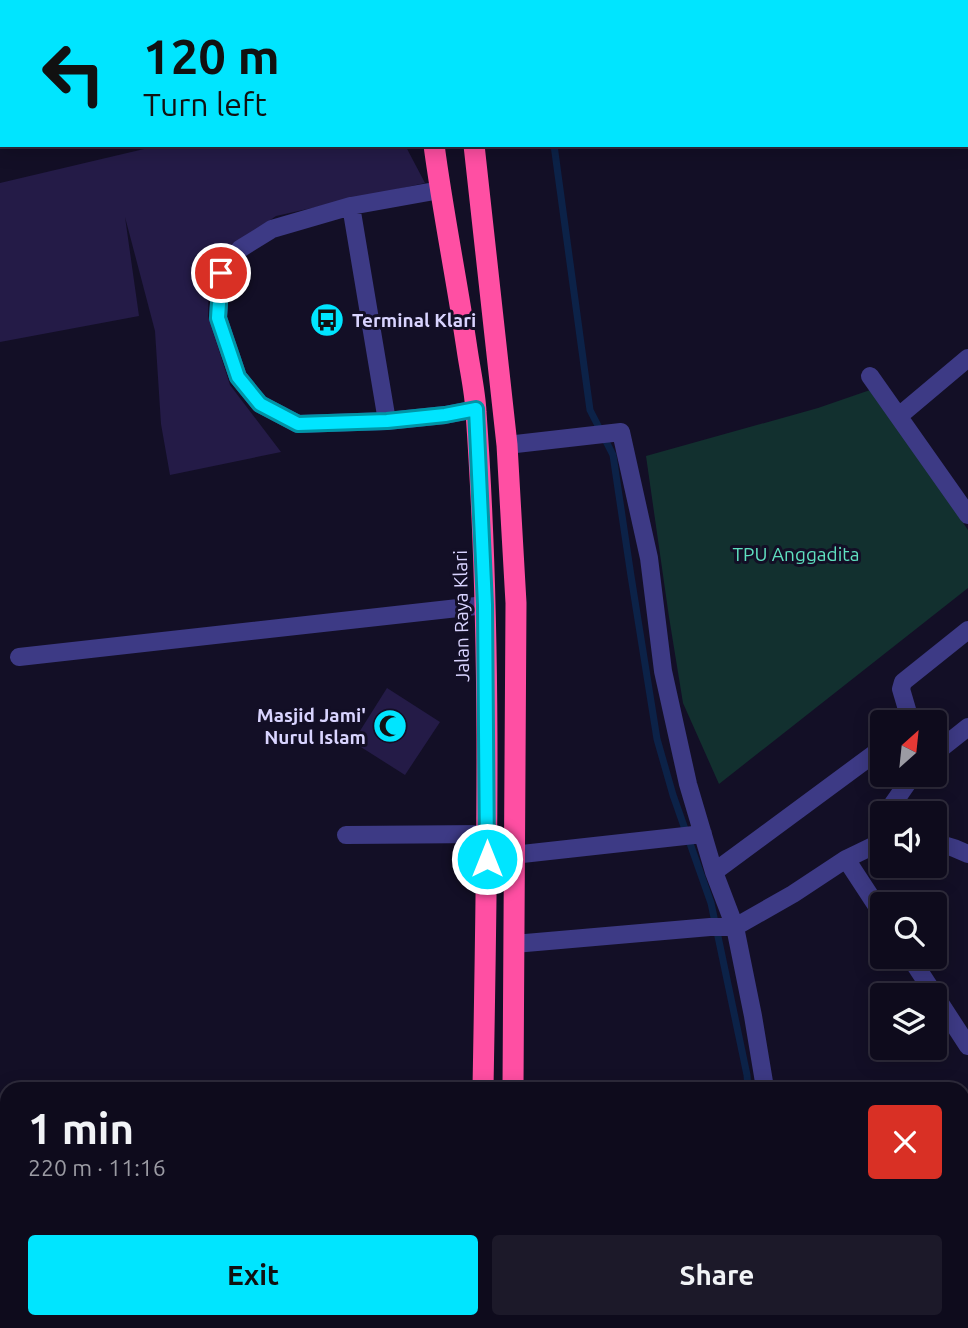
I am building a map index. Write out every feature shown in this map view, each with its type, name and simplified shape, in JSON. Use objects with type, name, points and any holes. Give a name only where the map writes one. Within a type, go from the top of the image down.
[{"type":"highway","name":"Jalan Raya Klari","points":[[434,147],[476,409],[485,605],[487,834],[483,1082]]},
{"type":"highway","points":[[474,147],[507,445],[516,603],[513,1082]]},
{"type":"highway","points":[[476,409],[502,402]]},
{"type":"street","points":[[440,190],[351,206],[272,229],[240,250],[221,273],[218,318],[238,377],[260,404],[298,424],[387,421],[476,409]]},
{"type":"street","points":[[351,206],[387,421]]},
{"type":"street","points":[[899,416],[968,358]]},
{"type":"street","points":[[870,376],[966,507]]},
{"type":"street","points":[[507,445],[621,432],[649,558],[663,671],[688,784],[694,835],[714,872],[723,927],[753,1016],[764,1082]]},
{"type":"street","points":[[19,657],[485,605]]},
{"type":"street","points":[[907,710],[901,689],[903,682],[968,630]]},
{"type":"street","points":[[947,744],[968,727]]},
{"type":"street","points":[[714,872],[870,757]]},
{"type":"street","points":[[346,835],[487,834]]},
{"type":"street","points":[[513,855],[694,835]]},
{"type":"street","points":[[514,944],[723,927],[793,894],[870,844]]},
{"type":"street","points":[[947,846],[968,854]]},
{"type":"street","points":[[846,859],[870,896]]},
{"type":"street","points":[[918,969],[968,1046]]},
{"type":"green space","name":"TPU Anggadita","points":[[873,389],[968,530],[968,588],[719,784],[683,703],[646,456],[818,408]]},
{"type":"building","points":[[153,147],[406,147],[425,183],[276,216],[229,249],[209,270],[208,316],[230,385],[281,452],[170,475],[161,424],[155,331],[125,217],[139,316],[0,342],[0,183]]},
{"type":"building","points":[[387,688],[440,722],[405,775],[353,742]]},
{"type":"waterway","points":[[554,147],[590,410],[613,455],[657,739],[673,795],[711,903],[748,1082]]},
{"type":"place","name":"Terminal Klari","points":[[327,320]]},
{"type":"place","name":"Masjid Jami' Nurul Islam","points":[[390,726]]},
{"type":"route","points":[[221,273],[218,318],[238,377],[260,404],[298,424],[387,421],[476,409],[485,605],[487,859]]}]
